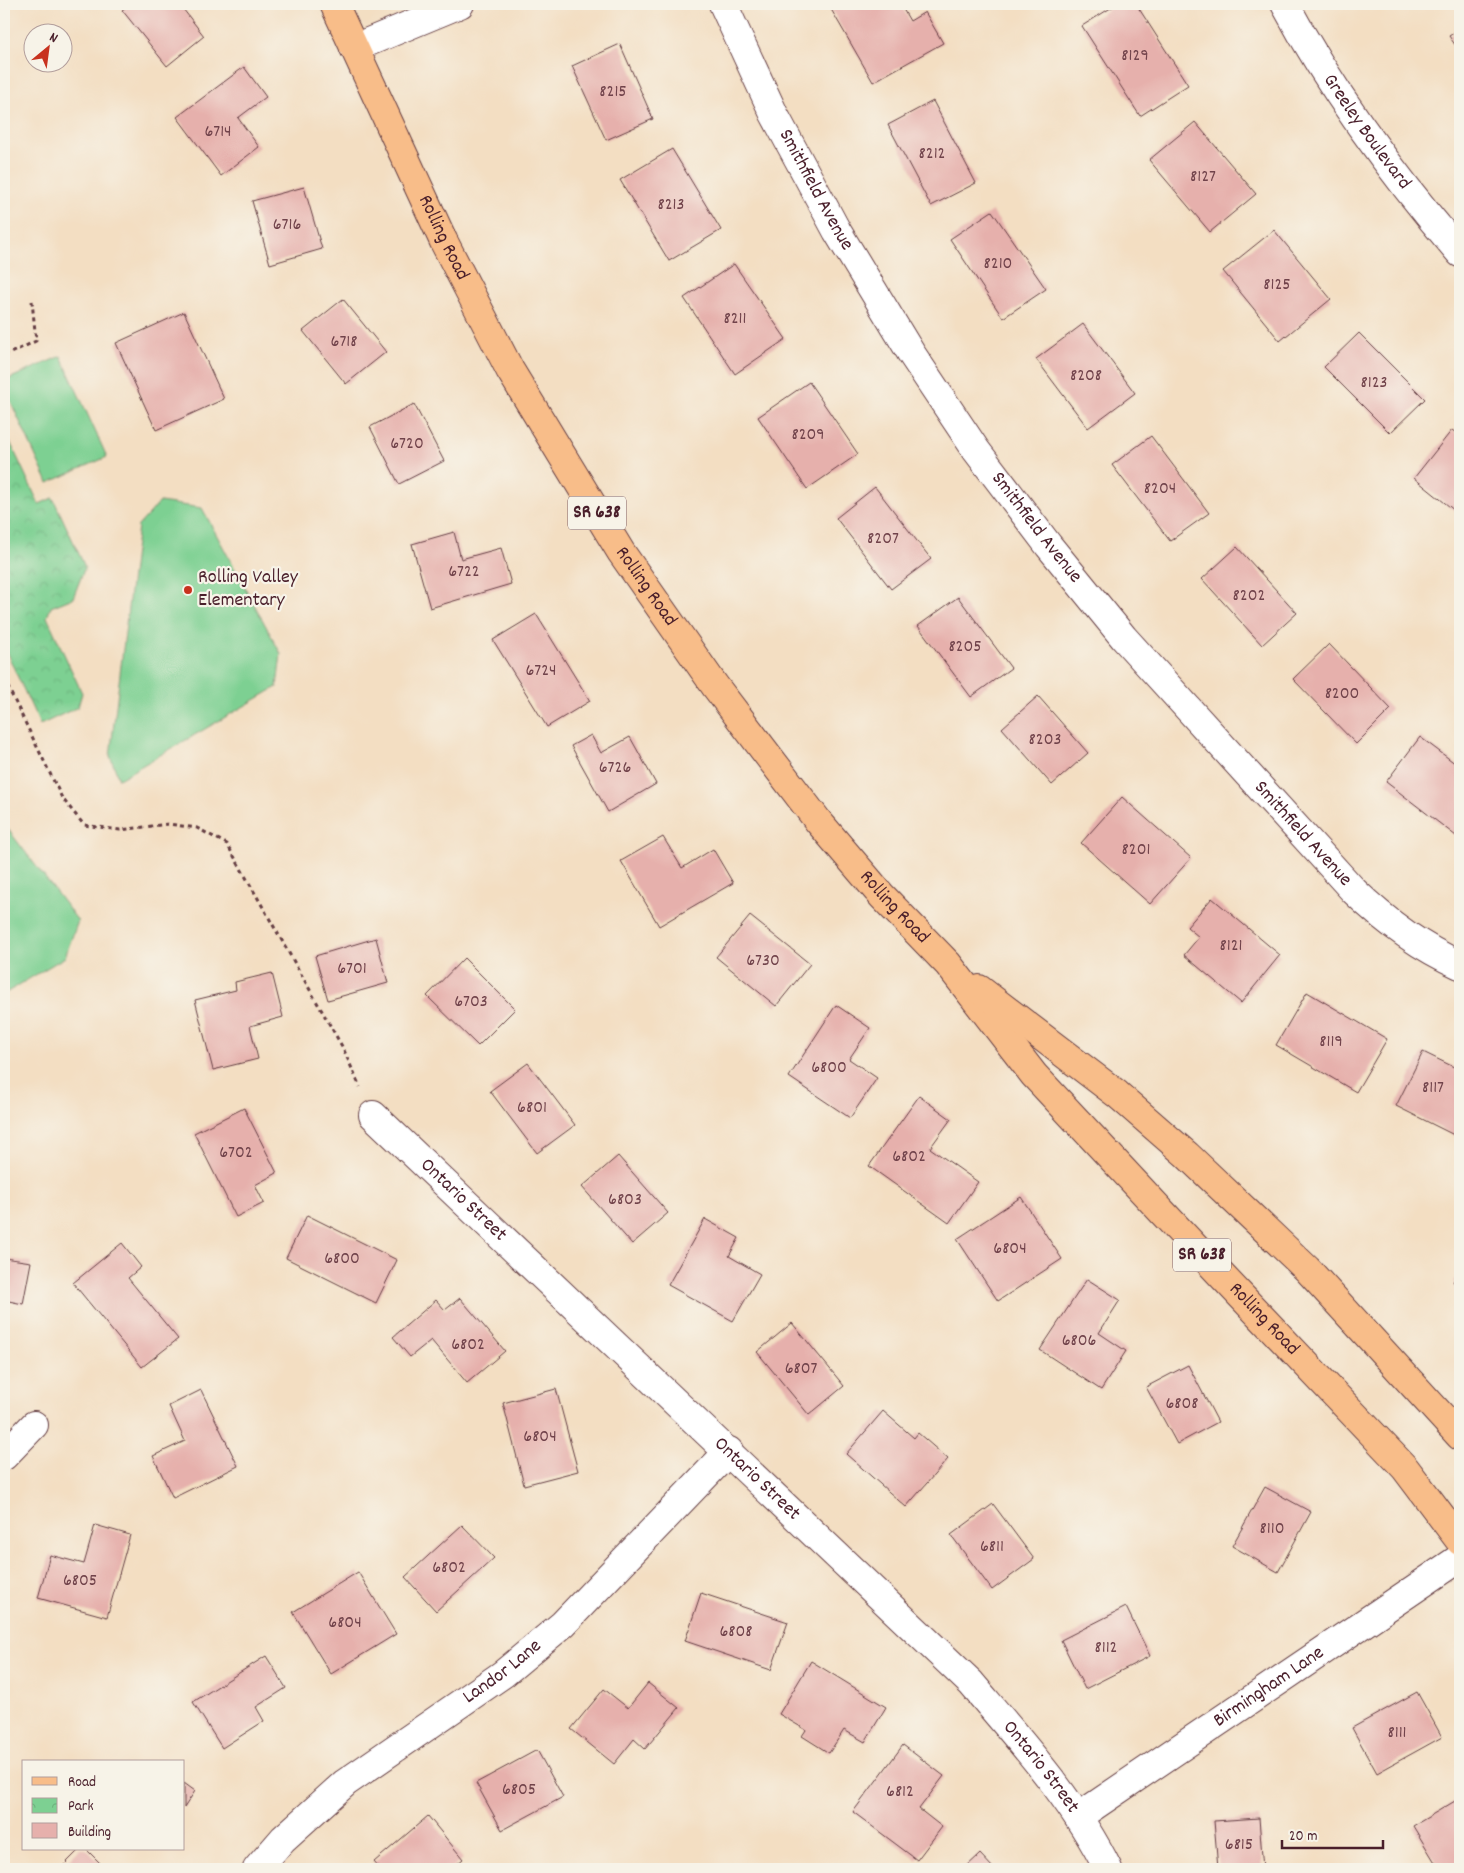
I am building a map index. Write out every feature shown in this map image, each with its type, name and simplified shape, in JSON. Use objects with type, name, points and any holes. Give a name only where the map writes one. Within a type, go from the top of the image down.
[{"type":"main road","name":"Rolling Road","points":[[334,4],[444,242],[510,370],[621,552],[715,686],[818,821],[882,896],[948,964],[1034,1075],[1222,1277],[1405,1468],[1460,1541]]},
{"type":"main road","name":"Rolling Road","points":[[948,964],[1118,1094],[1187,1155],[1307,1269],[1460,1436]]},
{"type":"street","points":[[354,48],[460,4]]},
{"type":"street","name":"Smithfield Avenue","points":[[723,4],[774,114],[836,231],[917,361],[976,450],[1049,546],[1124,638],[1354,891],[1398,930],[1427,949],[1460,965]]},
{"type":"street","name":"Greeley Boulevard","points":[[1285,4],[1336,91],[1415,200],[1460,253]]},
{"type":"street","name":"Ontario Street","points":[[373,1115],[729,1451],[971,1683],[1038,1763],[1078,1817],[1108,1869]]},
{"type":"street","points":[[4,1456],[34,1425]]},
{"type":"street","name":"Landor Lane","points":[[257,1869],[282,1839],[345,1783],[503,1674],[563,1624],[729,1451]]},
{"type":"street","name":"Birmingham Lane","points":[[1078,1817],[1460,1558]]},
{"type":"path","points":[[4,356],[36,341],[32,301]]},
{"type":"path","points":[[4,679],[62,798],[84,825],[120,830],[168,824],[197,828],[227,844],[343,1048],[373,1115]]},
{"type":"green space","points":[[61,356],[107,457],[48,483],[4,387],[4,381]]},
{"type":"green space","points":[[10,442],[39,504],[53,498],[85,567],[73,598],[51,607],[47,617],[82,693],[78,707],[40,725],[4,647],[4,446]]},
{"type":"green space","name":"Rolling Valley Elementary","points":[[160,502],[202,508],[281,654],[277,687],[119,779],[110,756],[138,526]]},
{"type":"green space","points":[[4,824],[78,921],[65,957],[4,994]]},
{"type":"building","points":[[130,4],[190,4],[183,9],[204,36],[167,66],[122,10]]},
{"type":"building","points":[[828,4],[900,4],[910,21],[925,12],[943,43],[873,82]]},
{"type":"building","points":[[1117,4],[1136,4],[1188,85],[1140,116],[1082,26]]},
{"type":"building","points":[[1460,29],[1460,52],[1449,36]]},
{"type":"building","points":[[620,44],[653,119],[606,140],[572,66]]},
{"type":"building","points":[[244,67],[266,97],[238,118],[259,147],[221,176],[177,117]]},
{"type":"building","points":[[933,101],[976,183],[931,206],[888,125]]},
{"type":"building","points":[[1195,122],[1256,194],[1210,232],[1149,160]]},
{"type":"building","points":[[672,149],[721,230],[669,261],[620,180]]},
{"type":"building","points":[[304,187],[322,249],[270,264],[252,201]]},
{"type":"building","points":[[992,211],[1046,289],[1003,318],[950,239]]},
{"type":"building","points":[[1274,230],[1331,299],[1280,341],[1223,271]]},
{"type":"building","points":[[734,264],[786,339],[735,374],[684,298]]},
{"type":"building","points":[[343,299],[386,352],[346,384],[303,331]]},
{"type":"building","points":[[184,312],[224,399],[156,430],[116,343]]},
{"type":"building","points":[[1083,324],[1135,393],[1088,428],[1036,359]]},
{"type":"building","points":[[1359,333],[1425,399],[1390,433],[1324,367]]},
{"type":"building","points":[[809,382],[858,454],[807,489],[758,417]]},
{"type":"building","points":[[414,404],[444,461],[399,484],[370,427]]},
{"type":"building","points":[[1452,430],[1460,436],[1460,515],[1414,478]]},
{"type":"building","points":[[1151,436],[1209,513],[1170,541],[1112,465]]},
{"type":"building","points":[[875,487],[931,559],[891,589],[836,518]]},
{"type":"building","points":[[454,532],[461,559],[501,548],[511,584],[430,608],[412,544]]},
{"type":"building","points":[[1237,547],[1297,613],[1262,645],[1202,579]]},
{"type":"building","points":[[958,597],[1011,668],[971,697],[918,626]]},
{"type":"building","points":[[536,614],[590,701],[547,727],[493,640]]},
{"type":"building","points":[[1329,644],[1391,709],[1356,744],[1293,679]]},
{"type":"building","points":[[1038,696],[1088,753],[1052,785],[1002,728]]},
{"type":"building","points":[[591,735],[601,753],[630,737],[656,784],[608,812],[571,746]]},
{"type":"building","points":[[1420,737],[1460,767],[1460,831],[1456,836],[1386,782]]},
{"type":"building","points":[[1122,797],[1191,858],[1150,904],[1081,843]]},
{"type":"building","points":[[663,837],[682,868],[713,849],[733,883],[659,926],[621,861]]},
{"type":"building","points":[[1212,898],[1280,955],[1241,1003],[1184,955],[1199,937],[1187,927]]},
{"type":"building","points":[[750,916],[810,964],[776,1006],[716,957]]},
{"type":"building","points":[[376,938],[388,983],[328,1000],[315,956]]},
{"type":"building","points":[[464,958],[515,1009],[478,1046],[427,996]]},
{"type":"building","points":[[272,973],[283,1017],[250,1026],[258,1059],[213,1070],[195,1000],[236,990],[235,982]]},
{"type":"building","points":[[1307,992],[1387,1039],[1356,1092],[1276,1045]]},
{"type":"building","points":[[836,1005],[870,1028],[849,1059],[877,1078],[850,1118],[789,1077]]},
{"type":"building","points":[[1423,1052],[1460,1070],[1460,1138],[1396,1106]]},
{"type":"building","points":[[528,1063],[575,1125],[537,1153],[490,1091]]},
{"type":"building","points":[[919,1096],[951,1119],[930,1148],[978,1182],[949,1223],[869,1166]]},
{"type":"building","points":[[244,1108],[277,1173],[255,1185],[264,1203],[236,1217],[194,1133]]},
{"type":"building","points":[[618,1156],[668,1213],[632,1244],[582,1187]]},
{"type":"building","points":[[1021,1197],[1062,1259],[998,1301],[957,1239]]},
{"type":"building","points":[[307,1215],[397,1260],[376,1303],[286,1258]]},
{"type":"building","points":[[705,1219],[739,1238],[729,1256],[760,1274],[733,1321],[668,1285]]},
{"type":"building","points":[[122,1243],[141,1267],[128,1278],[178,1339],[142,1367],[73,1283]]},
{"type":"building","points":[[4,1258],[31,1262],[23,1304],[4,1300]]},
{"type":"building","points":[[1460,1277],[1460,1292],[1453,1281]]},
{"type":"building","points":[[1087,1279],[1120,1300],[1099,1333],[1126,1351],[1101,1390],[1040,1350]]},
{"type":"building","points":[[460,1298],[505,1351],[467,1383],[431,1340],[410,1357],[393,1337],[436,1300],[445,1310]]},
{"type":"building","points":[[792,1323],[844,1386],[809,1415],[757,1352]]},
{"type":"building","points":[[1188,1365],[1218,1422],[1177,1444],[1146,1387]]},
{"type":"building","points":[[556,1389],[578,1471],[524,1485],[503,1403]]},
{"type":"building","points":[[201,1390],[238,1466],[173,1498],[153,1456],[185,1441],[169,1406]]},
{"type":"building","points":[[883,1411],[914,1438],[918,1433],[948,1459],[906,1507],[846,1454]]},
{"type":"building","points":[[1265,1487],[1311,1512],[1278,1572],[1232,1546]]},
{"type":"building","points":[[993,1504],[1034,1559],[992,1590],[951,1535]]},
{"type":"building","points":[[95,1525],[130,1535],[107,1617],[38,1598],[50,1555],[84,1564]]},
{"type":"building","points":[[462,1525],[494,1558],[436,1611],[405,1577]]},
{"type":"building","points":[[358,1572],[396,1634],[331,1674],[293,1612]]},
{"type":"building","points":[[701,1593],[788,1622],[771,1670],[685,1641]]},
{"type":"building","points":[[1126,1607],[1150,1656],[1085,1689],[1061,1640]]},
{"type":"building","points":[[266,1656],[286,1688],[256,1707],[264,1721],[222,1748],[193,1702]]},
{"type":"building","points":[[811,1661],[886,1707],[865,1742],[844,1730],[829,1753],[802,1736],[806,1730],[779,1714]]},
{"type":"building","points":[[648,1683],[679,1708],[645,1749],[634,1739],[614,1764],[571,1729],[604,1689],[628,1708]]},
{"type":"building","points":[[1417,1692],[1442,1737],[1377,1773],[1352,1728]]},
{"type":"building","points":[[903,1745],[944,1776],[919,1809],[942,1827],[917,1860],[853,1812]]},
{"type":"building","points":[[537,1750],[563,1797],[502,1830],[476,1783]]},
{"type":"building","points":[[185,1784],[195,1791],[185,1806]]},
{"type":"building","points":[[1460,1798],[1460,1869],[1439,1869],[1413,1826]]},
{"type":"building","points":[[428,1816],[463,1859],[451,1869],[380,1869],[374,1862]]},
{"type":"building","points":[[1259,1818],[1263,1869],[1218,1869],[1214,1821]]},
{"type":"building","points":[[79,1850],[87,1850],[106,1869],[60,1869]]},
{"type":"building","points":[[980,1854],[994,1869],[964,1869]]},
{"type":"place","name":"Rolling Valley Elementary","points":[[188,590]]}]
